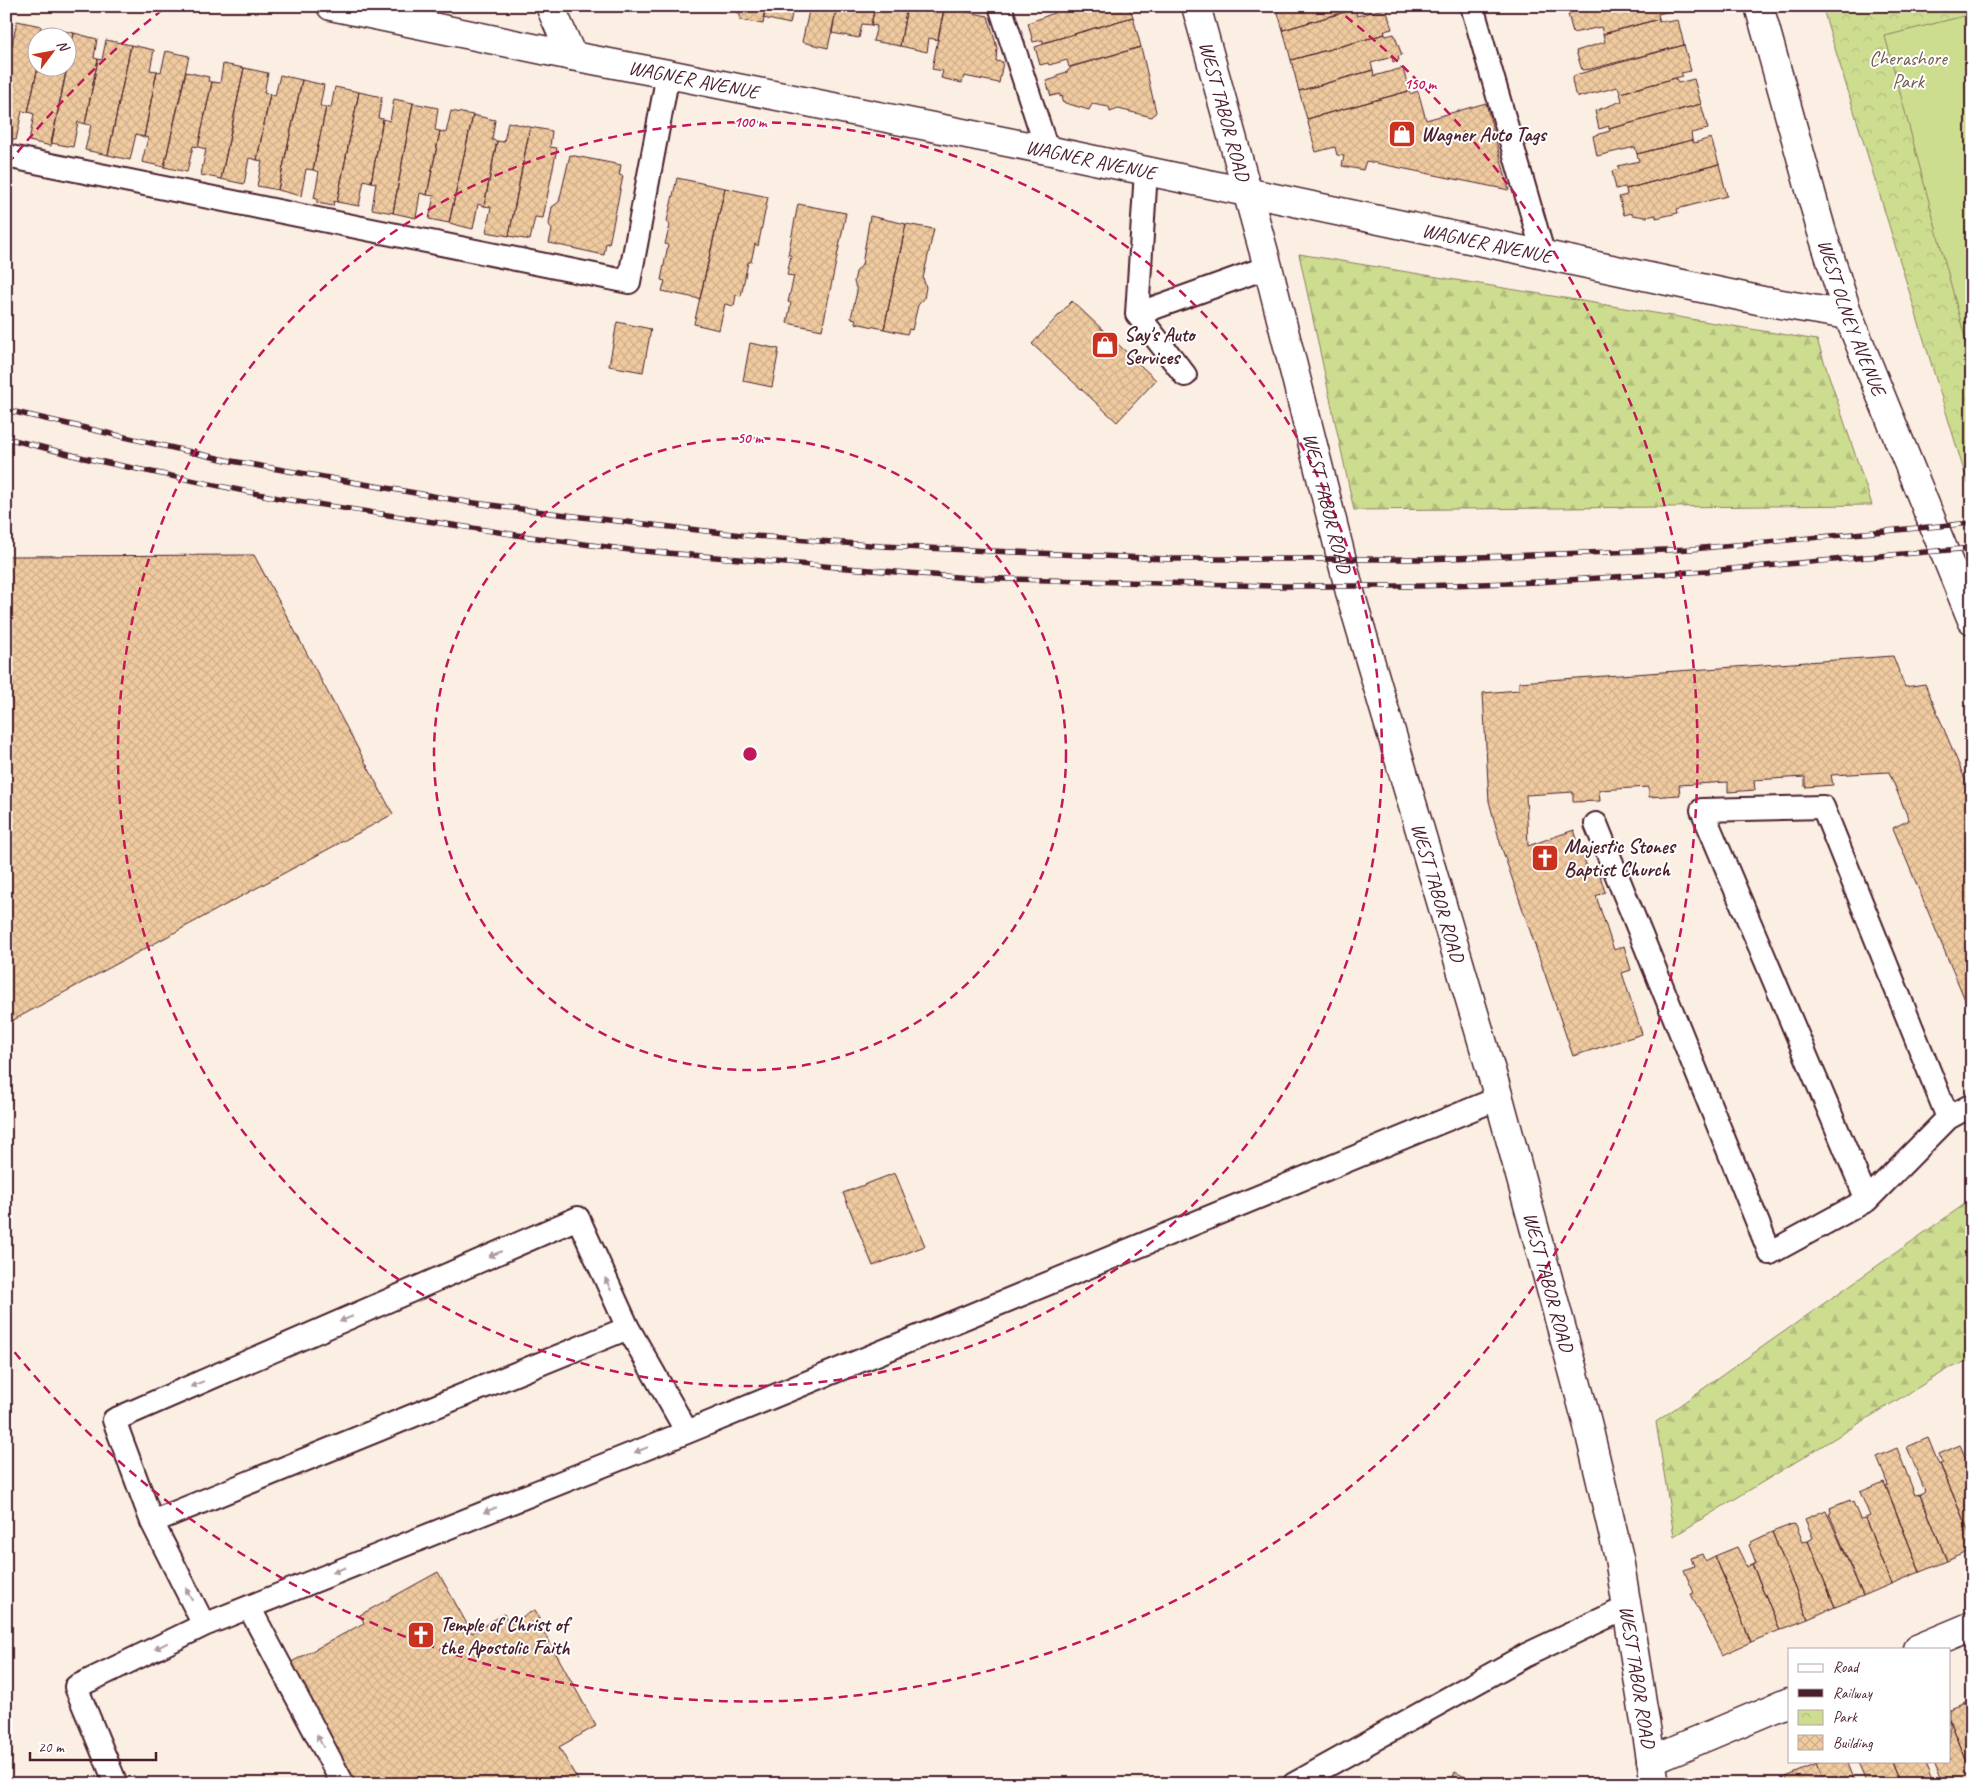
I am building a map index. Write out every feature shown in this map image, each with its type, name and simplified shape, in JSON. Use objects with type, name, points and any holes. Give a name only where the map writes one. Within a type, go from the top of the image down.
[{"type":"street","name":"WAGNER AVENUE","points":[[331,6],[382,10],[572,56],[1048,150],[1248,194],[1764,301],[1848,315]]},
{"type":"street","points":[[550,6],[572,56]]},
{"type":"street","name":"WEST TABOR ROAD","points":[[1196,6],[1268,267],[1351,596],[1499,1098],[1587,1422],[1619,1558],[1653,1772]]},
{"type":"street","name":"WEST OLNEY AVENUE","points":[[1759,6],[1821,230],[1848,315],[1972,620]]},
{"type":"street","points":[[1919,1648],[1972,1626]]},
{"type":"street","points":[[1653,1772],[1788,1703]]},
{"type":"lane","points":[[1000,6],[1048,150]]},
{"type":"lane","points":[[1472,6],[1544,256]]},
{"type":"lane","points":[[6,156],[629,282],[668,74]]},
{"type":"lane","points":[[1146,171],[1137,314],[1186,375]]},
{"type":"lane","points":[[1137,314],[1268,267]]},
{"type":"lane","points":[[1867,1200],[1702,810],[1823,807],[1948,1118]]},
{"type":"lane","points":[[1596,824],[1770,1253],[1867,1200],[1948,1118],[1972,1105]]},
{"type":"lane","points":[[116,1784],[76,1687],[204,1625],[687,1432],[1499,1098]]},
{"type":"lane","points":[[204,1625],[152,1522],[114,1420],[578,1218],[628,1328],[687,1432]]},
{"type":"lane","points":[[152,1522],[628,1328]]},
{"type":"lane","points":[[249,1607],[342,1784]]},
{"type":"lane","points":[[1294,1784],[1526,1656],[1626,1608]]},
{"type":"green space","name":"Cherashore Park","points":[[1822,6],[1972,6],[1972,484],[1968,484]]},
{"type":"green space","points":[[1972,14],[1972,364],[1885,36]]},
{"type":"green space","points":[[1299,254],[1817,340],[1872,505],[1354,510]]},
{"type":"green space","points":[[1972,1199],[1972,1359],[1950,1368],[1674,1536],[1656,1422]]},
{"type":"building","points":[[704,6],[722,6],[722,10]]},
{"type":"building","points":[[731,6],[766,6],[763,24],[740,20],[740,14]]},
{"type":"building","points":[[766,6],[800,6],[800,9],[793,8],[790,24],[763,18]]},
{"type":"building","points":[[800,6],[837,6],[828,48],[802,42],[809,11],[800,9]]},
{"type":"building","points":[[837,6],[875,6],[871,25],[862,24],[859,38],[832,33]]},
{"type":"building","points":[[875,6],[907,6],[900,46],[873,41],[877,26],[871,25]]},
{"type":"building","points":[[907,6],[945,6],[938,40],[929,38],[927,52],[900,46]]},
{"type":"building","points":[[953,6],[963,6],[962,11],[988,16],[997,48],[996,61],[1003,62],[999,83],[964,76],[962,83],[941,78],[943,71],[932,69],[944,8],[953,9]]},
{"type":"building","points":[[1129,6],[1133,17],[1043,43],[1043,40],[1033,42],[1028,23],[1054,13],[1052,7]]},
{"type":"building","points":[[1276,6],[1354,6],[1355,9],[1283,30]]},
{"type":"building","points":[[1565,6],[1596,6],[1575,12],[1574,7],[1566,9]]},
{"type":"building","points":[[1596,6],[1673,6],[1674,10],[1658,14],[1659,19],[1603,34],[1601,27],[1573,33],[1568,14]]},
{"type":"building","points":[[1386,8],[1392,29],[1384,31],[1385,34],[1291,60],[1283,30],[1355,9],[1357,16]]},
{"type":"building","points":[[1133,17],[1141,47],[1069,67],[1067,60],[1049,65],[1048,63],[1040,65],[1035,47]]},
{"type":"building","points":[[1659,19],[1659,22],[1678,20],[1684,45],[1582,70],[1576,51],[1605,42],[1603,34]]},
{"type":"building","points":[[17,21],[41,26],[40,28],[28,28],[28,78],[36,78],[28,112],[22,111],[16,140],[6,138],[6,73]]},
{"type":"building","points":[[6,33],[12,34],[11,40],[13,41],[6,73]]},
{"type":"building","points":[[78,34],[97,39],[94,58],[98,59],[85,124],[78,122],[73,147],[51,143],[65,78],[78,78]]},
{"type":"building","points":[[1385,34],[1386,36],[1394,34],[1402,55],[1398,56],[1399,60],[1393,62],[1392,57],[1371,63],[1373,70],[1299,91],[1291,60]]},
{"type":"building","points":[[106,40],[131,45],[108,155],[85,150],[91,125],[85,124],[98,59],[102,60]]},
{"type":"building","points":[[131,45],[154,50],[150,70],[157,71],[144,137],[136,134],[130,160],[108,155]]},
{"type":"building","points":[[1684,45],[1691,71],[1681,73],[1683,76],[1620,93],[1618,87],[1579,97],[1575,94],[1572,80],[1575,75]]},
{"type":"building","points":[[1141,47],[1156,112],[1152,117],[1118,109],[1110,112],[1109,107],[1092,104],[1089,110],[1062,102],[1063,96],[1060,97],[1060,94],[1051,96],[1046,81],[1057,78],[1057,75],[1067,72],[1071,67]]},
{"type":"building","points":[[166,51],[189,56],[164,167],[142,162],[148,138],[144,137],[157,71],[161,72]]},
{"type":"building","points":[[223,64],[244,68],[221,179],[201,175],[206,149],[198,147],[212,82],[220,83]]},
{"type":"building","points":[[244,68],[268,73],[264,93],[270,94],[257,160],[249,158],[244,184],[221,179]]},
{"type":"building","points":[[1403,68],[1409,91],[1307,119],[1299,91],[1373,70],[1374,76]]},
{"type":"building","points":[[186,72],[209,77],[208,81],[212,82],[198,147],[193,146],[187,172],[164,167]]},
{"type":"building","points":[[280,75],[302,80],[278,190],[257,186],[262,161],[257,160],[270,94],[275,96]]},
{"type":"building","points":[[36,78],[65,78],[51,146],[29,141],[34,114],[28,112]]},
{"type":"building","points":[[1676,78],[1678,83],[1694,79],[1701,104],[1609,129],[1609,126],[1599,129],[1595,111],[1622,101],[1620,93]]},
{"type":"building","points":[[302,80],[324,85],[320,106],[326,107],[313,170],[306,169],[301,196],[278,190]]},
{"type":"building","points":[[335,87],[359,92],[337,202],[334,201],[333,206],[317,203],[317,199],[314,198],[319,172],[313,170],[326,107],[331,108]]},
{"type":"building","name":"Wagner Auto Tags","points":[[1409,91],[1410,94],[1418,91],[1426,120],[1486,103],[1509,190],[1366,161],[1363,170],[1342,166],[1344,156],[1337,155],[1335,147],[1316,152],[1307,119]]},
{"type":"building","points":[[359,92],[382,97],[378,118],[383,119],[371,182],[364,180],[359,206],[337,202]]},
{"type":"building","points":[[394,99],[413,103],[393,213],[372,209],[376,183],[371,182],[383,119],[390,121]]},
{"type":"building","points":[[413,103],[438,108],[435,130],[440,131],[427,195],[420,193],[416,218],[393,213]]},
{"type":"building","points":[[1701,104],[1708,129],[1691,133],[1692,140],[1637,154],[1635,147],[1597,156],[1593,136],[1610,131],[1609,129]]},
{"type":"building","points":[[451,111],[473,115],[449,223],[429,219],[434,196],[427,195],[440,131],[446,133]]},
{"type":"building","points":[[473,115],[495,120],[492,140],[497,141],[484,206],[478,204],[473,229],[449,223]]},
{"type":"building","points":[[508,122],[530,127],[509,236],[486,232],[491,207],[484,206],[497,141],[504,142]]},
{"type":"building","points":[[530,127],[552,131],[550,147],[557,148],[543,218],[535,217],[530,240],[509,236]]},
{"type":"building","points":[[1711,138],[1719,164],[1626,189],[1625,187],[1616,189],[1612,171],[1619,169],[1618,166],[1639,161],[1637,154],[1692,140],[1694,143]]},
{"type":"building","points":[[570,155],[621,165],[619,175],[623,176],[609,244],[606,243],[604,255],[549,243],[552,230],[549,224],[552,207],[559,202]]},
{"type":"building","points":[[1719,164],[1727,196],[1677,209],[1678,213],[1656,218],[1656,215],[1646,217],[1632,215],[1632,213],[1624,215],[1619,197],[1627,195],[1626,189]]},
{"type":"building","points":[[677,178],[725,188],[700,299],[662,291],[665,281],[661,280],[668,245],[665,244],[670,225],[667,221]]},
{"type":"building","points":[[725,188],[768,197],[758,246],[755,244],[751,262],[748,262],[741,296],[736,295],[734,306],[725,304],[719,330],[694,324]]},
{"type":"building","points":[[798,204],[846,213],[822,330],[787,323],[791,303],[788,302],[794,276],[787,275],[791,255],[788,255]]},
{"type":"building","points":[[870,216],[906,224],[884,329],[855,323],[856,319],[851,318],[857,291],[854,282],[856,272],[862,265]]},
{"type":"building","points":[[906,224],[934,229],[923,278],[926,287],[924,299],[918,305],[912,330],[909,329],[907,334],[884,329]]},
{"type":"building","points":[[1072,301],[1156,380],[1117,422],[1032,344]]},
{"type":"building","points":[[617,322],[651,329],[643,372],[609,366]]},
{"type":"building","points":[[750,343],[779,349],[772,387],[743,381]]},
{"type":"building","points":[[254,555],[393,814],[6,1024],[6,556]]},
{"type":"building","name":"Majestic Stones Baptist Church","points":[[1893,656],[1905,687],[1925,684],[1972,796],[1972,1000],[1966,1002],[1893,828],[1909,820],[1889,772],[1831,775],[1833,785],[1805,787],[1805,777],[1754,780],[1755,790],[1728,792],[1728,782],[1679,785],[1680,795],[1649,797],[1649,787],[1599,790],[1600,801],[1573,802],[1573,792],[1526,795],[1528,846],[1574,830],[1589,873],[1598,869],[1605,892],[1596,896],[1614,950],[1624,946],[1631,970],[1622,973],[1642,1034],[1573,1056],[1501,846],[1489,801],[1483,693],[1519,690],[1519,682]]},
{"type":"building","points":[[895,1173],[925,1246],[873,1266],[843,1193]]},
{"type":"building","points":[[1972,1429],[1972,1447],[1966,1431]]},
{"type":"building","points":[[1928,1438],[1972,1540],[1972,1550],[1947,1561],[1920,1494],[1925,1491],[1907,1447]]},
{"type":"building","points":[[1960,1445],[1972,1472],[1972,1540],[1940,1464],[1943,1463],[1939,1454]]},
{"type":"building","points":[[1897,1448],[1915,1495],[1920,1494],[1947,1561],[1920,1572],[1886,1486],[1888,1485],[1877,1457]]},
{"type":"building","points":[[1884,1482],[1920,1572],[1891,1584],[1865,1518],[1870,1516],[1860,1492]]},
{"type":"building","points":[[1850,1500],[1851,1503],[1853,1502],[1860,1519],[1865,1518],[1891,1584],[1863,1596],[1829,1513],[1831,1512],[1830,1508]]},
{"type":"building","points":[[1826,1510],[1863,1596],[1835,1607],[1808,1541],[1813,1538],[1805,1519]]},
{"type":"building","points":[[1793,1524],[1796,1525],[1803,1542],[1808,1541],[1835,1607],[1808,1619],[1772,1532]]},
{"type":"building","points":[[1772,1532],[1808,1619],[1780,1630],[1752,1564],[1756,1563],[1749,1545],[1751,1542]]},
{"type":"building","points":[[1737,1547],[1747,1567],[1752,1564],[1780,1630],[1751,1642],[1715,1556]]},
{"type":"building","points":[[1702,1554],[1705,1561],[1715,1556],[1751,1642],[1722,1655],[1691,1594],[1694,1593],[1684,1570],[1694,1566],[1691,1558]]},
{"type":"building","points":[[438,1572],[472,1633],[504,1614],[509,1624],[535,1610],[540,1618],[537,1619],[596,1726],[559,1747],[580,1784],[352,1784],[286,1665],[364,1623],[360,1615]]},
{"type":"building","points":[[1972,1700],[1972,1776],[1950,1721],[1950,1709]]},
{"type":"building","points":[[1950,1721],[1972,1776],[1972,1784],[1944,1784],[1934,1762],[1950,1762]]},
{"type":"building","points":[[1821,1762],[1847,1762],[1856,1784],[1824,1784],[1816,1764]]},
{"type":"building","points":[[1857,1762],[1891,1762],[1900,1784],[1867,1784]]},
{"type":"building","points":[[1891,1762],[1925,1762],[1934,1784],[1900,1784]]},
{"type":"building","points":[[1816,1764],[1824,1784],[1788,1784],[1785,1777]]},
{"type":"building","points":[[1455,1772],[1479,1784],[1445,1784],[1451,1781]]},
{"type":"railway","points":[[6,410],[226,460],[467,502],[742,535],[882,546],[1167,559],[1425,559],[1692,549],[1972,523]]},
{"type":"railway","points":[[6,438],[84,458],[278,498],[530,537],[630,550],[969,578],[1273,586],[1420,586],[1537,582],[1707,571],[1972,548]]},
{"type":"place","name":"Wagner Auto Tags","points":[[1402,134]]},
{"type":"place","name":"Say's Auto Services","points":[[1105,345]]},
{"type":"place","name":"Majestic Stones Baptist Church","points":[[1545,858]]},
{"type":"place","name":"Temple of Christ of the Apostolic Faith","points":[[421,1635]]}]
